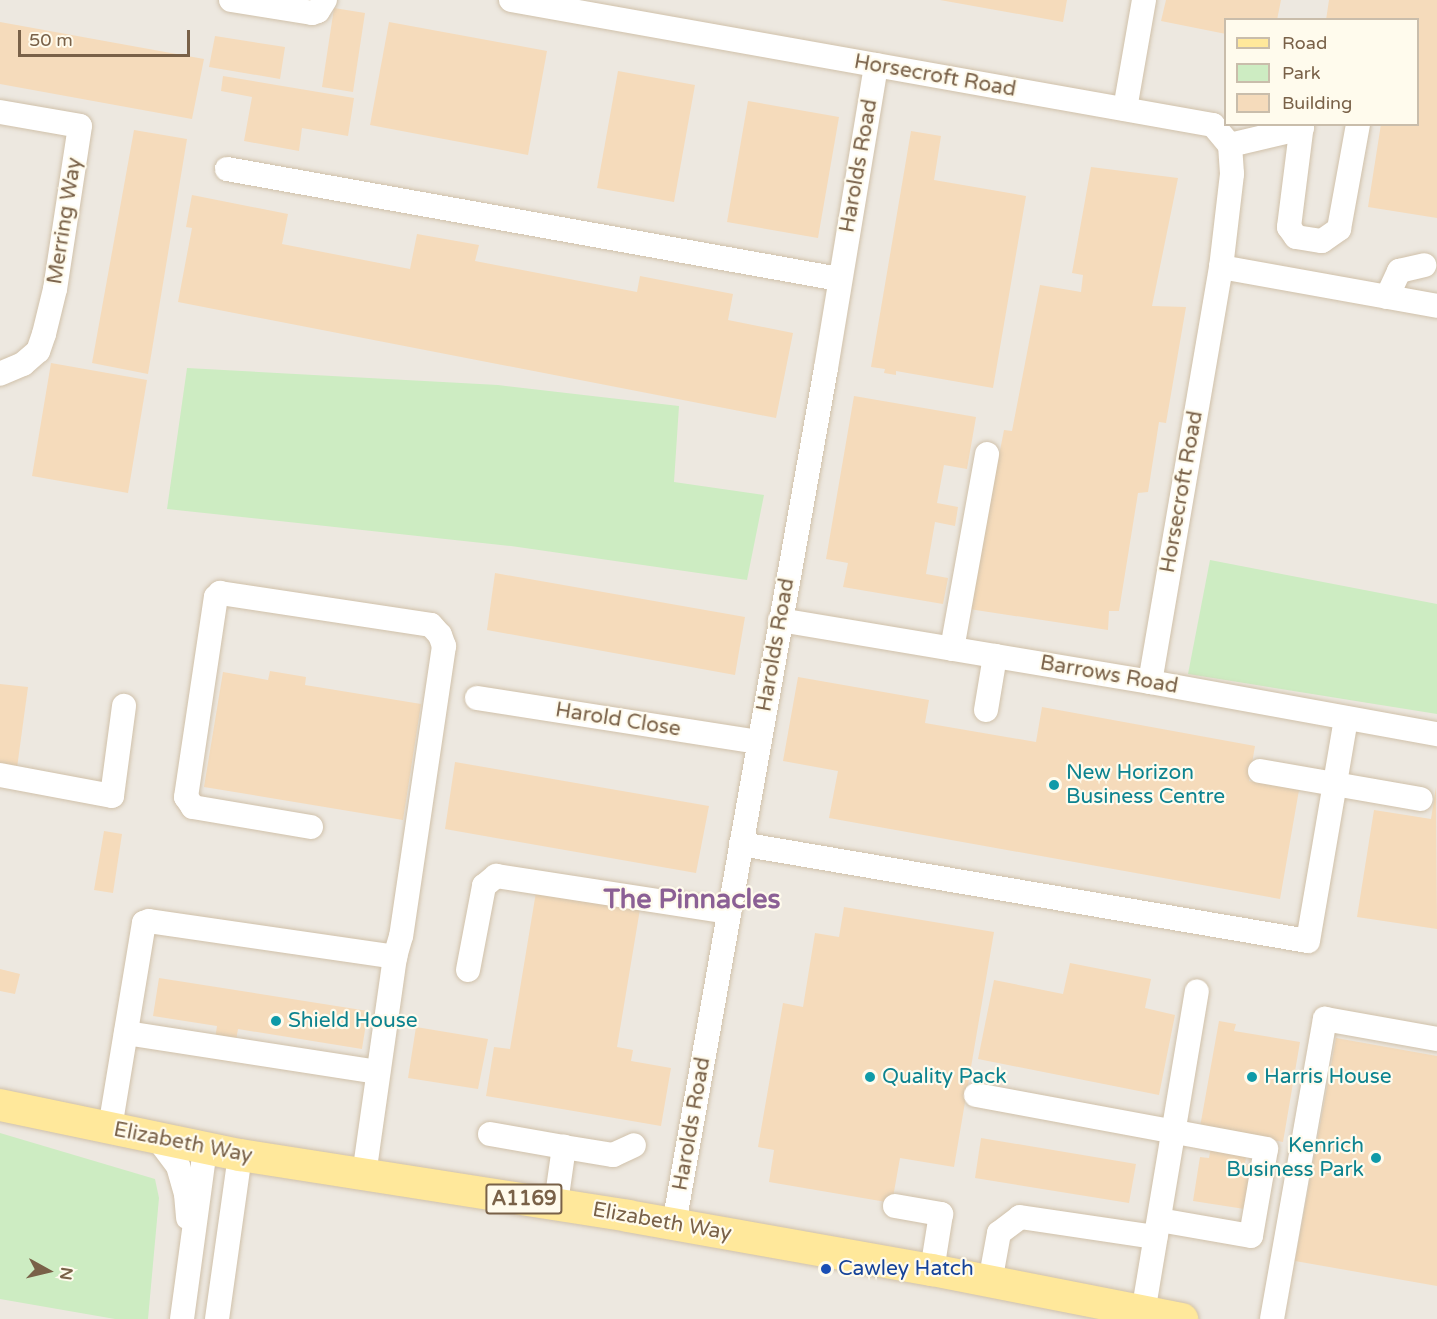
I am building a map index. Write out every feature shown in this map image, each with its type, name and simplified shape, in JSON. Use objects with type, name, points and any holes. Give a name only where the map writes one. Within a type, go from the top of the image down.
[{"type":"main road","name":"Elizabeth Way","points":[[0,1105],[240,1155],[556,1203],[932,1270],[1182,1319]]},
{"type":"street","points":[[231,0],[312,13],[318,11],[325,0]]},
{"type":"street","points":[[1125,109],[1144,0]]},
{"type":"street","name":"Horsecroft Road","points":[[524,1],[595,7],[876,65],[1213,125],[1230,145],[1232,174],[1221,267],[1150,682]]},
{"type":"street","name":"Harolds Road","points":[[674,1224],[826,368],[876,65]]},
{"type":"street","name":"Merring Way","points":[[0,112],[80,126],[55,289],[44,334],[38,351],[23,364],[0,374]]},
{"type":"street","points":[[1230,145],[1302,126],[1289,227],[1296,237],[1322,241],[1339,229],[1358,126]]},
{"type":"street","points":[[227,169],[839,279]]},
{"type":"street","points":[[1387,297],[1399,271],[1424,265]]},
{"type":"street","points":[[1221,267],[1437,306]]},
{"type":"street","points":[[952,649],[987,454]]},
{"type":"street","points":[[311,826],[193,807],[186,797],[216,597],[220,593],[431,625],[440,635],[444,646],[395,957],[364,1175]]},
{"type":"street","name":"Barrows Road","points":[[780,620],[1150,682],[1437,734]]},
{"type":"street","points":[[986,710],[995,656]]},
{"type":"street","name":"Harold Close","points":[[477,698],[759,742]]},
{"type":"street","points":[[0,775],[112,796],[124,706]]},
{"type":"street","points":[[741,844],[1308,941],[1346,718]]},
{"type":"street","points":[[1260,771],[1420,799]]},
{"type":"street","points":[[468,970],[484,886],[496,876],[729,912]]},
{"type":"street","points":[[110,1128],[144,923],[149,921],[395,957]]},
{"type":"street","points":[[1143,1313],[1197,993]]},
{"type":"street","points":[[1272,1319],[1325,1019],[1437,1039]]},
{"type":"street","points":[[126,1033],[378,1072]]},
{"type":"street","points":[[976,1095],[1266,1149],[1251,1236],[1020,1216],[999,1233],[990,1282]]},
{"type":"street","points":[[490,1134],[613,1155],[634,1144]]},
{"type":"street","points":[[157,1138],[178,1166],[186,1194],[192,1250]]},
{"type":"street","points":[[556,1203],[564,1147]]},
{"type":"street","points":[[182,1319],[205,1148]]},
{"type":"street","points":[[217,1319],[240,1155]]},
{"type":"street","points":[[895,1206],[941,1214],[932,1270]]},
{"type":"shaded area","points":[[0,0],[1437,0],[1437,1319],[0,1319]]},
{"type":"green space","points":[[187,368],[498,385],[679,406],[674,482],[764,495],[747,580],[511,546],[167,509]]},
{"type":"green space","points":[[1210,560],[1437,604],[1437,714],[1188,674]]},
{"type":"green space","points":[[0,1133],[155,1179],[159,1198],[148,1319],[115,1319],[0,1299]]},
{"type":"building","points":[[940,0],[1067,0],[1063,22]]},
{"type":"building","points":[[1166,0],[1281,0],[1277,18],[1224,18],[1224,34],[1161,21]]},
{"type":"building","points":[[1329,0],[1437,0],[1437,218],[1368,207],[1381,126],[1419,126],[1419,18],[1326,18]]},
{"type":"building","points":[[334,8],[365,13],[353,92],[322,87]]},
{"type":"building","points":[[0,22],[204,59],[192,119],[0,84]]},
{"type":"building","points":[[389,22],[547,51],[528,155],[370,125]]},
{"type":"building","points":[[215,36],[285,47],[280,79],[209,67]]},
{"type":"building","points":[[618,71],[695,85],[674,202],[597,188]]},
{"type":"building","points":[[223,76],[354,98],[348,136],[302,128],[299,151],[244,141],[252,97],[221,91]]},
{"type":"building","points":[[748,101],[839,117],[818,238],[727,222]]},
{"type":"building","points":[[134,130],[187,139],[148,374],[92,363]]},
{"type":"building","points":[[911,131],[941,136],[934,180],[1026,196],[993,388],[896,371],[896,375],[884,373],[885,369],[871,367]]},
{"type":"building","points":[[1091,167],[1178,178],[1152,306],[1186,307],[1166,423],[1159,422],[1148,492],[1138,493],[1119,611],[1109,611],[1108,630],[969,609],[1004,430],[1012,431],[1040,285],[1081,292],[1083,275],[1072,273]]},
{"type":"building","points":[[192,195],[288,214],[282,244],[410,269],[417,234],[479,245],[475,261],[637,292],[640,276],[733,294],[728,320],[793,333],[776,418],[178,302],[192,228],[186,227]]},
{"type":"building","points":[[51,363],[147,380],[128,493],[32,476]]},
{"type":"building","points":[[854,396],[976,417],[967,469],[944,465],[937,503],[958,507],[955,526],[935,522],[926,574],[948,578],[943,604],[843,587],[848,563],[826,559]]},
{"type":"building","points":[[495,573],[745,617],[735,675],[487,630]]},
{"type":"building","points":[[270,671],[306,677],[305,685],[421,704],[403,820],[204,787],[223,672],[268,680]]},
{"type":"building","name":"New Horizon Business Centre","points":[[798,677],[929,700],[925,723],[1036,742],[1042,707],[1255,746],[1249,781],[1299,790],[1280,899],[829,818],[838,771],[783,761]]},
{"type":"building","points":[[0,684],[28,687],[17,768],[0,766]]},
{"type":"building","points":[[455,762],[709,806],[696,873],[445,829]]},
{"type":"building","points":[[1436,787],[1437,929],[1357,917],[1374,810],[1431,819]]},
{"type":"building","points":[[104,831],[122,834],[113,893],[94,890]]},
{"type":"building","points":[[537,886],[641,903],[617,1047],[633,1050],[631,1061],[671,1068],[661,1126],[486,1096],[494,1047],[510,1049]]},
{"type":"building","name":"Quality Pack","points":[[844,907],[994,932],[954,1167],[900,1158],[892,1203],[769,1182],[774,1150],[758,1147],[783,1003],[803,1007],[815,933],[839,937]]},
{"type":"building","points":[[1070,963],[1151,979],[1145,1008],[1175,1015],[1159,1095],[978,1059],[994,980],[1063,994]]},
{"type":"building","points":[[0,969],[20,974],[15,994],[0,991]]},
{"type":"building","name":"Shield House","points":[[159,978],[368,1011],[362,1049],[238,1029],[232,1062],[212,1059],[217,1026],[153,1016]]},
{"type":"building","points":[[1219,1021],[1236,1024],[1234,1031],[1300,1042],[1283,1142],[1249,1136],[1245,1164],[1258,1167],[1251,1210],[1193,1201],[1200,1157],[1209,1158],[1214,1130],[1200,1127]]},
{"type":"building","points":[[416,1027],[488,1039],[478,1089],[408,1078]]},
{"type":"building","name":"Kenrich Business Park","points":[[1336,1038],[1437,1056],[1437,1286],[1295,1261]]},
{"type":"building","points":[[981,1138],[1136,1164],[1129,1203],[975,1178]]},
{"type":"place","name":"New Horizon Business Centre","points":[[1054,785]]},
{"type":"place","name":"Shield House","points":[[276,1021]]},
{"type":"place","name":"Quality Pack","points":[[870,1077]]},
{"type":"place","name":"Harris House","points":[[1252,1077]]},
{"type":"place","name":"Kenrich Business Park","points":[[1376,1158]]},
{"type":"place","name":"Cawley Hatch","points":[[826,1269]]},
{"type":"district","name":"The Pinnacles","points":[[692,900]]}]
